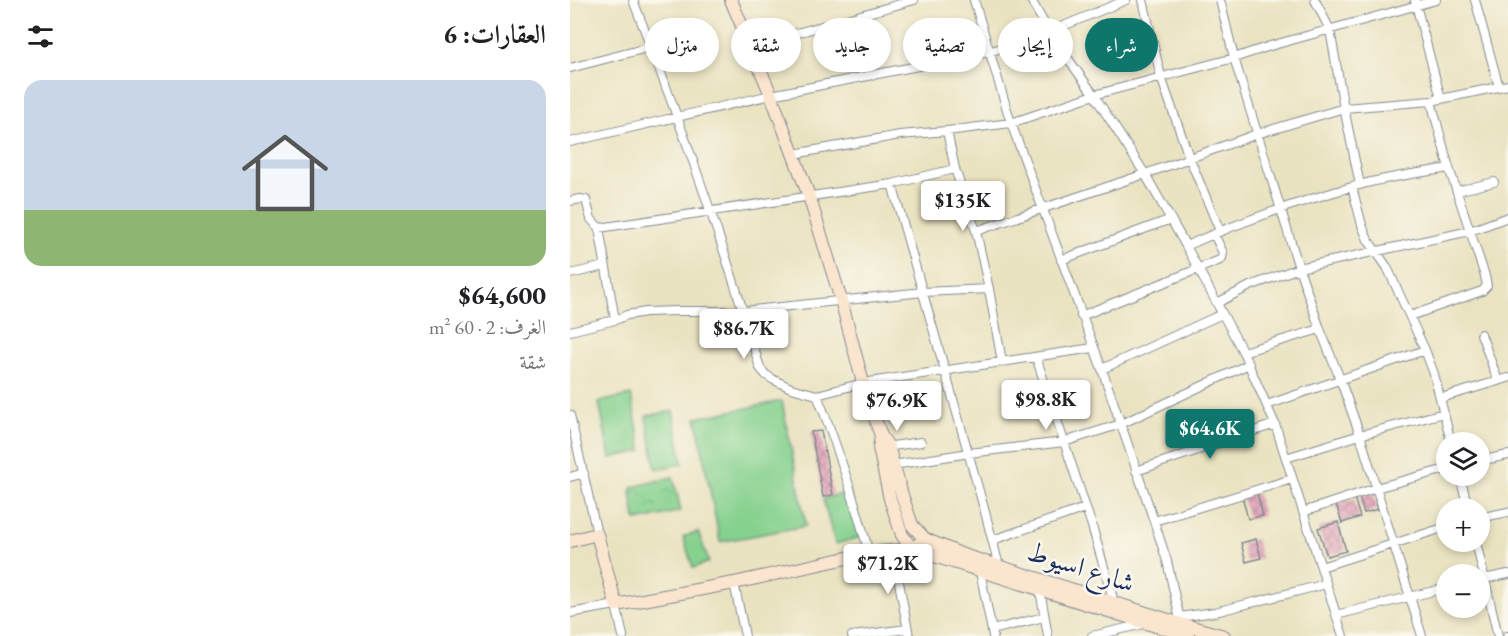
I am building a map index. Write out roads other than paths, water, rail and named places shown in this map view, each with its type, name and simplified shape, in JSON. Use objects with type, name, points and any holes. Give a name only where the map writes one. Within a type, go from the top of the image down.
[{"type":"street","points":[[633,0],[645,31]]},
{"type":"street","points":[[731,0],[739,18]]},
{"type":"street","points":[[801,30],[886,4],[914,0]]},
{"type":"street","points":[[974,0],[1011,123],[1102,369],[1154,521],[1167,561],[1180,621],[1326,584]]},
{"type":"street","points":[[1031,0],[1041,18]]},
{"type":"street","points":[[1073,22],[1126,0]]},
{"type":"street","points":[[1081,316],[1198,269],[1222,258],[1223,253],[1161,76],[1143,0]]},
{"type":"street","points":[[1220,0],[1234,58],[1299,268],[1360,435],[1422,636]]},
{"type":"street","points":[[1315,0],[1330,30],[1365,233],[1387,267],[1425,350],[1441,398],[1449,432]]},
{"type":"street","points":[[794,154],[900,135],[1011,123],[1094,95],[1234,58],[1415,3],[1436,0]]},
{"type":"street","points":[[976,231],[1257,134],[1344,108],[1431,101],[1503,86],[1475,0]]},
{"type":"street","points":[[1415,3],[1441,99]]},
{"type":"street","points":[[570,68],[645,49]]},
{"type":"street","points":[[570,142],[771,95],[998,49]]},
{"type":"street","points":[[1073,66],[1145,174],[1243,352],[1275,424],[1343,636]]},
{"type":"street","points":[[660,72],[711,211],[760,368],[766,375],[791,388],[817,395],[863,383],[1093,348]]},
{"type":"street","points":[[762,72],[809,196],[882,443],[893,465],[912,525],[925,539],[912,549],[902,535],[890,499],[882,443]]},
{"type":"street","points":[[1410,316],[1470,296],[1487,286],[1449,168],[1431,101]]},
{"type":"street","points":[[946,131],[955,169],[976,231],[1002,362]]},
{"type":"street","points":[[1186,246],[1280,208],[1356,186],[1449,168]]},
{"type":"street","points":[[599,228],[892,184],[955,169]]},
{"type":"street","points":[[1457,191],[1494,182]]},
{"type":"street","points":[[892,184],[999,566]]},
{"type":"street","points":[[570,201],[586,200],[591,219],[599,228],[615,320]]},
{"type":"street","points":[[1216,303],[1250,286],[1299,268],[1470,231],[1508,217]]},
{"type":"street","points":[[1061,260],[1171,219]]},
{"type":"street","points":[[570,274],[605,266]]},
{"type":"street","points":[[570,331],[646,312],[744,311],[923,292],[989,289]]},
{"type":"street","points":[[1102,369],[1222,314]]},
{"type":"street","points":[[1243,352],[1320,329]]},
{"type":"street","points":[[1481,334],[1498,381]]},
{"type":"street","points":[[1267,405],[1425,350]]},
{"type":"street","points":[[1036,357],[1104,564],[1114,602]]},
{"type":"street","points":[[893,465],[1064,442],[1121,424],[1248,364]]},
{"type":"street","points":[[1441,398],[1508,378]]},
{"type":"street","points":[[817,395],[852,491],[869,553]]},
{"type":"street","points":[[1286,458],[1360,435],[1444,413]]},
{"type":"street","points":[[570,415],[623,636]]},
{"type":"street","points":[[1136,471],[1275,424]]},
{"type":"street","points":[[882,443],[921,442]]},
{"type":"street","points":[[1490,459],[1508,455]]},
{"type":"street","points":[[1303,512],[1376,488],[1436,472]]},
{"type":"street","points":[[570,477],[584,473]]},
{"type":"street","points":[[1154,521],[1292,478]]},
{"type":"street","points":[[993,540],[1086,508]]},
{"type":"street","points":[[1490,516],[1508,512]]},
{"type":"street","points":[[852,636],[908,632],[896,550],[902,535],[912,525]]},
{"type":"street","points":[[1321,567],[1436,530]]},
{"type":"street","points":[[570,541],[597,534]]},
{"type":"street","name":"شارع اسيوط","points":[[925,539],[963,555],[1224,636]]},
{"type":"street","name":"شارع اسيوط","points":[[616,604],[734,583],[869,553],[912,549],[1188,636]]},
{"type":"street","points":[[980,571],[992,633],[1044,617]]},
{"type":"street","points":[[1490,577],[1508,574]]},
{"type":"street","points":[[734,583],[745,636]]},
{"type":"street","points":[[1040,590],[1048,636]]},
{"type":"street","points":[[1336,615],[1436,590]]},
{"type":"street","points":[[570,613],[616,604]]},
{"type":"street","points":[[1490,609],[1498,636]]},
{"type":"street","points":[[1092,636],[1147,623]]}]
